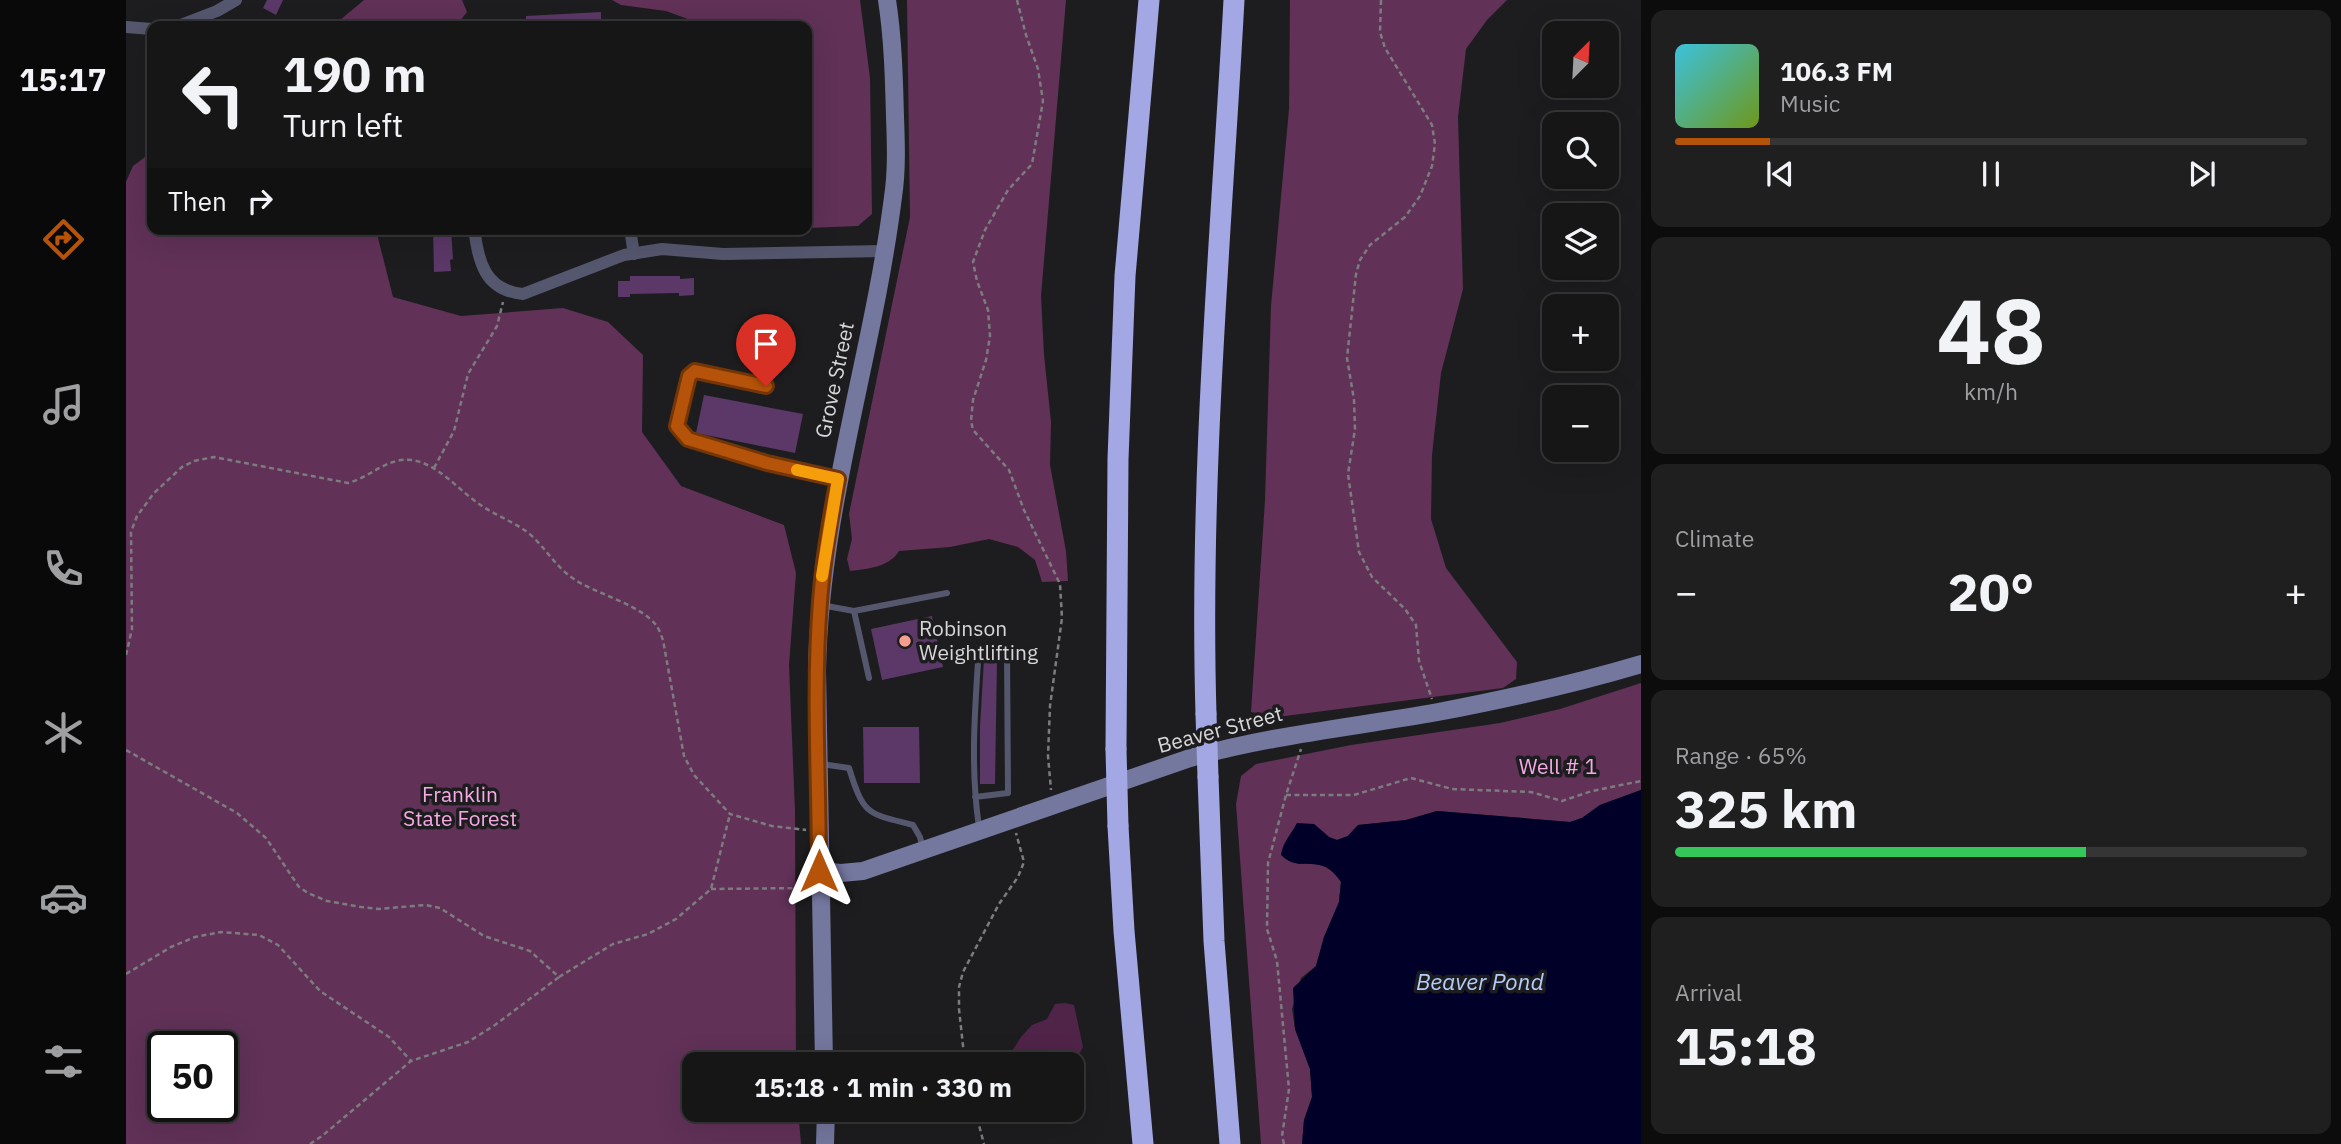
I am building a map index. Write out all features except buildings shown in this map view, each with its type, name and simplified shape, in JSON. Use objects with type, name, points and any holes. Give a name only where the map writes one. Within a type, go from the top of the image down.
[{"type":"highway","points":[[1143,1144],[1124,931],[1116,750],[1118,459],[1125,276],[1149,0]]},
{"type":"highway","points":[[1230,1144],[1214,941],[1204,630],[1208,492],[1234,0]]},
{"type":"main road","name":"Grove Street","points":[[824,1052],[817,670],[820,605],[829,528],[894,195],[891,29],[887,0]]},
{"type":"main road","name":"Beaver Street","points":[[820,880],[841,873],[863,871],[1190,758],[1233,746],[1438,712],[1580,682],[1641,664]]},
{"type":"main road","points":[[825,1144],[826,1122]]},
{"type":"street","points":[[191,21],[236,0]]},
{"type":"street","points":[[126,27],[147,29]]},
{"type":"street","points":[[475,235],[486,275],[506,292],[523,294],[624,255],[662,249],[723,254],[884,250]]},
{"type":"street","points":[[630,235],[634,254]]},
{"type":"lane","points":[[766,386],[695,371],[689,376],[677,426],[688,439],[767,463],[838,479]]},
{"type":"lane","points":[[820,605],[854,611],[947,593]]},
{"type":"lane","points":[[854,611],[869,678]]},
{"type":"lane","points":[[975,797],[1008,793],[1007,651],[979,647],[972,753],[975,797],[980,832]]},
{"type":"lane","points":[[819,764],[849,768],[860,802],[872,815],[913,825],[920,837],[923,851]]},
{"type":"path","points":[[1017,0],[1038,69],[1043,100],[1032,164],[1008,190],[985,230],[973,262],[988,310],[990,336],[986,360],[973,400],[971,421],[974,430],[1009,470],[1024,510],[1060,584],[1062,618],[1049,706],[1048,756],[1053,807]]},
{"type":"path","points":[[1381,0],[1380,32],[1385,48],[1432,125],[1435,144],[1432,166],[1420,196],[1405,216],[1370,245],[1360,260],[1356,274],[1347,358],[1354,400],[1354,429],[1348,474],[1359,552],[1372,577],[1405,608],[1416,625],[1419,661],[1438,712]]},
{"type":"path","points":[[433,468],[454,431],[468,374],[497,326],[506,292]]},
{"type":"path","points":[[126,655],[132,629],[131,532],[137,516],[154,493],[182,467],[194,461],[215,457],[348,484],[362,480],[391,460],[413,460],[433,468],[482,507],[520,527],[536,541],[553,563],[579,582],[644,614],[657,626],[663,640],[684,756],[694,775],[730,814],[772,826],[819,831]]},
{"type":"path","points":[[1284,1144],[1282,1136],[1289,1089],[1277,961],[1267,929],[1268,863],[1301,748],[1300,733]]},
{"type":"path","points":[[126,750],[237,813],[267,838],[299,887],[308,893],[327,901],[370,908],[425,905],[440,908],[484,936],[530,951],[559,977]]},
{"type":"path","points":[[1286,795],[1354,795],[1411,778],[1452,789],[1531,792],[1562,801],[1592,790],[1641,781]]},
{"type":"path","points":[[310,1144],[411,1061],[468,1042],[495,1026],[559,977],[613,944],[648,934],[676,919],[711,889],[730,814]]},
{"type":"path","points":[[964,1052],[959,987],[963,972],[1024,862],[1016,836],[1019,831]]},
{"type":"path","points":[[711,889],[786,886],[820,880]]},
{"type":"path","points":[[126,974],[171,947],[195,937],[221,932],[258,935],[278,945],[320,991],[389,1037],[411,1061]]},
{"type":"path","points":[[978,1122],[984,1144]]},
{"type":"shaded area","points":[[1055,1004],[1074,1005],[1083,1047],[1080,1052],[1012,1052],[1032,1025],[1047,1019]]},
{"type":"green space","points":[[364,0],[462,0],[467,12],[460,21],[339,21]]},
{"type":"green space","points":[[612,0],[860,0],[870,78],[872,214],[858,226],[812,228],[812,21],[693,21],[666,11],[621,5]]},
{"type":"green space","points":[[907,0],[1066,0],[1041,296],[1051,422],[1050,465],[1066,551],[1068,581],[1042,582],[1035,560],[1018,547],[989,539],[950,547],[899,551],[884,564],[850,571],[847,559],[852,539],[849,514],[910,217]]},
{"type":"green space","points":[[1290,0],[1507,0],[1487,20],[1466,49],[1458,117],[1463,289],[1441,373],[1432,455],[1431,519],[1446,568],[1517,662],[1516,679],[1503,688],[1277,717],[1251,712],[1265,500],[1271,306],[1289,109]]},
{"type":"green space","name":"Franklin State Forest","points":[[147,156],[147,235],[377,235],[393,297],[461,316],[563,308],[608,322],[643,355],[642,432],[681,486],[784,525],[796,573],[789,665],[795,811],[796,1052],[682,1052],[682,1122],[799,1122],[801,1144],[126,1144],[126,182],[133,166]]},
{"type":"green space","name":"Well # 1","points":[[1641,683],[1641,790],[1600,805],[1582,818],[1570,822],[1437,811],[1406,820],[1358,825],[1348,836],[1337,840],[1329,837],[1314,824],[1295,826],[1298,864],[1317,864],[1332,871],[1341,881],[1339,902],[1324,937],[1316,966],[1301,978],[1292,1009],[1295,1029],[1310,1069],[1312,1097],[1304,1120],[1302,1144],[1261,1144],[1236,804],[1241,776],[1256,764],[1351,745],[1500,723],[1560,709]]},
{"type":"water","name":"Beaver Pond","points":[[1641,790],[1641,1144],[1302,1144],[1304,1120],[1312,1097],[1310,1069],[1295,1029],[1293,988],[1316,966],[1324,937],[1339,902],[1341,882],[1325,867],[1295,863],[1281,855],[1285,842],[1297,823],[1314,824],[1329,837],[1337,840],[1348,836],[1358,825],[1406,820],[1437,811],[1570,822],[1582,818],[1600,805]]},
{"type":"slow traffic","points":[[797,470],[838,479],[822,576]]},
{"type":"place","name":"Robinson Weightlifting","points":[[905,641]]},
{"type":"route","points":[[766,386],[695,371],[689,376],[677,426],[688,439],[767,463],[838,479],[822,577],[819,615],[819,871]]}]
